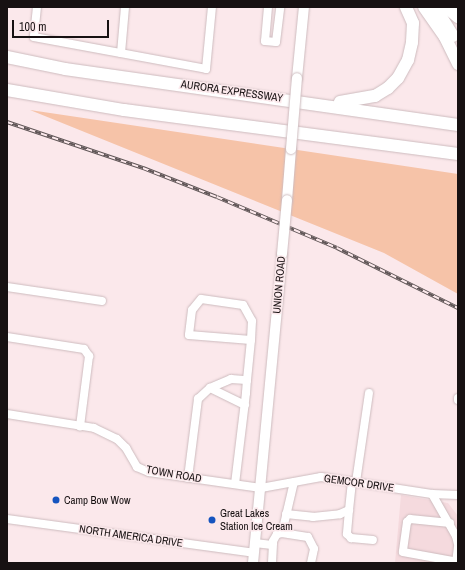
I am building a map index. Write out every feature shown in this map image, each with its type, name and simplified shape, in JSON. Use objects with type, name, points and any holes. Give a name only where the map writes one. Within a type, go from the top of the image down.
[{"type":"highway","points":[[323,104],[375,96],[388,88],[398,78],[408,60],[412,42],[413,23],[406,7]]},
{"type":"highway","points":[[424,7],[445,37],[458,64]]},
{"type":"highway","points":[[435,7],[458,46]]},
{"type":"highway","points":[[446,7],[458,17]]},
{"type":"highway","name":"AURORA EXPRESSWAY","points":[[7,57],[65,69],[458,124]]},
{"type":"highway","points":[[7,90],[124,110],[458,154]]},
{"type":"main road","name":"UNION ROAD","points":[[253,563],[304,7]]},
{"type":"street","points":[[37,7],[34,37],[206,69],[212,7]]},
{"type":"street","points":[[121,53],[125,7]]},
{"type":"street","points":[[268,7],[265,41],[276,42],[280,7]]},
{"type":"street","points":[[7,287],[102,301]]},
{"type":"street","points":[[235,484],[248,380],[251,340],[252,321],[243,305],[201,299],[192,310],[189,335],[251,340]]},
{"type":"street","points":[[7,337],[84,349],[88,356],[80,426]]},
{"type":"street","points":[[188,478],[198,399],[210,388],[231,379],[248,380]]},
{"type":"street","points":[[210,388],[245,405]]},
{"type":"street","points":[[369,393],[349,510],[347,534],[351,538],[373,540]]},
{"type":"street","name":"TOWN ROAD","points":[[7,414],[94,428],[117,439],[126,448],[137,467],[149,472],[260,488]]},
{"type":"street","name":"GEMCOR DRIVE","points":[[260,488],[321,477],[432,494],[458,495]]},
{"type":"street","points":[[282,533],[294,482]]},
{"type":"street","points":[[432,494],[450,523],[458,544]]},
{"type":"street","points":[[286,514],[313,517],[340,514],[349,510]]},
{"type":"street","name":"NORTH AMERICA DRIVE","points":[[7,519],[254,548],[272,545]]},
{"type":"street","points":[[450,523],[410,519],[407,522],[403,552],[457,562],[458,547]]},
{"type":"street","points":[[272,563],[272,545],[277,534],[282,533],[308,537],[314,549],[311,563]]},
{"type":"shaded area","points":[[30,110],[458,174],[458,294],[384,253]]},
{"type":"shaded area","points":[[401,495],[448,503],[458,516],[458,563],[395,563]]},
{"type":"railway","points":[[7,122],[143,168],[217,197],[337,248],[458,308]]},
{"type":"place","name":"Camp Bow Wow","points":[[56,500]]},
{"type":"place","name":"Great Lakes Station Ice Cream","points":[[212,520]]}]
